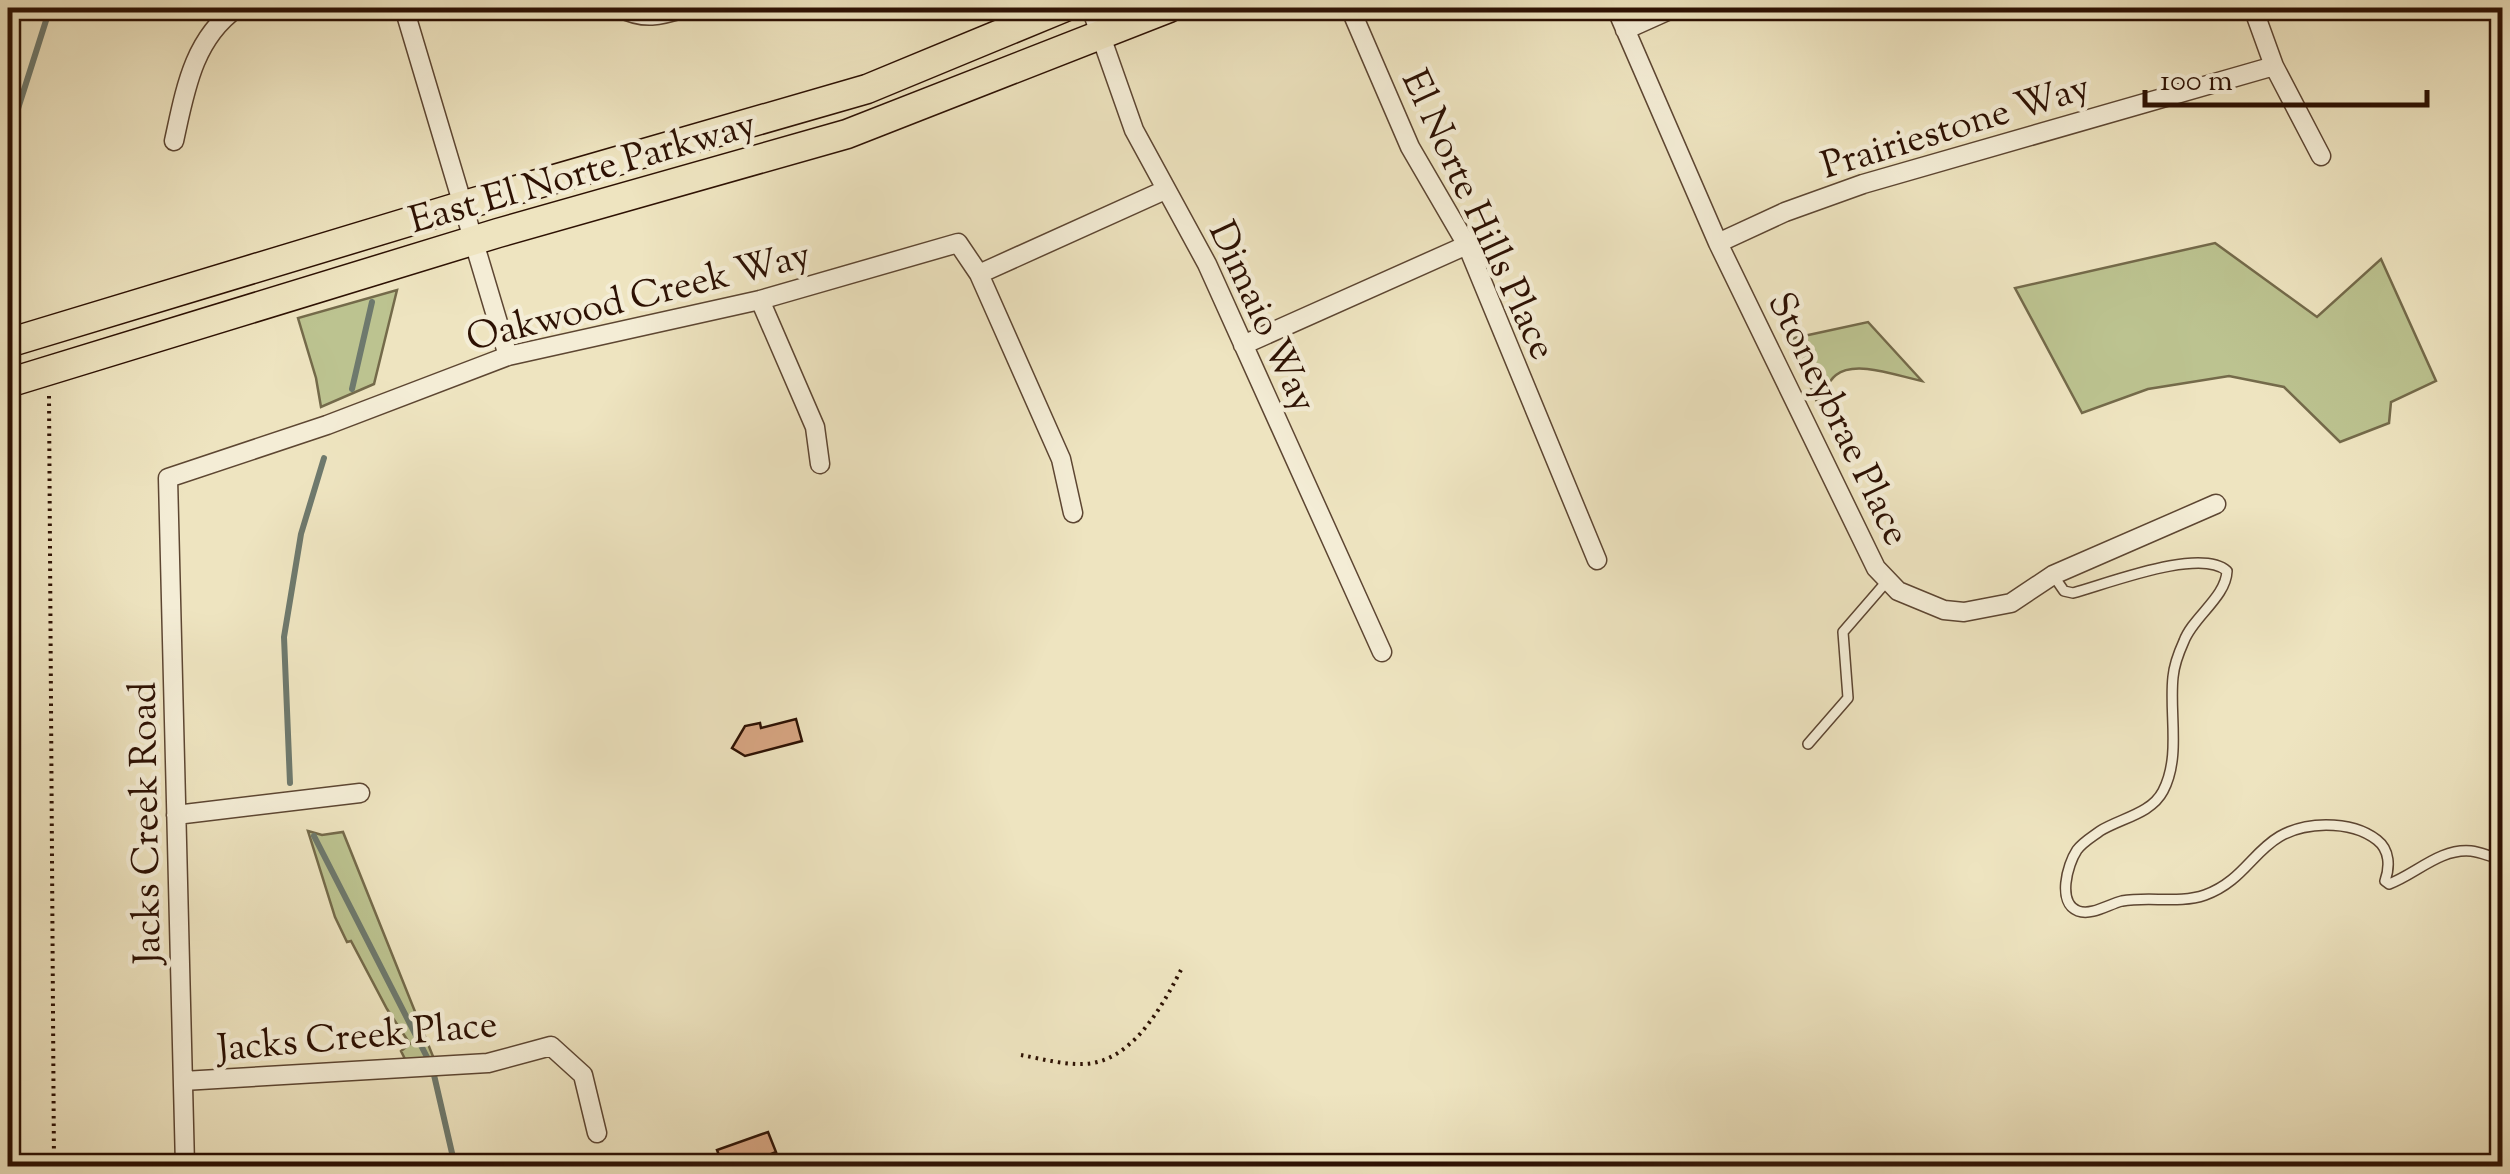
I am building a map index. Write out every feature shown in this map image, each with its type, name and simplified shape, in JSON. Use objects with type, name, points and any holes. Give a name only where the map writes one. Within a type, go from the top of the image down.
[{"type":"main road","name":"East El Norte Parkway","points":[[14,340],[867,89],[1063,8]]},
{"type":"main road","name":"East El Norte Parkway","points":[[16,380],[472,241],[847,134],[1095,20],[1169,8]]},
{"type":"street","points":[[174,140],[190,66],[224,17],[238,8]]},
{"type":"street","points":[[404,8],[508,356]]},
{"type":"street","points":[[620,8],[640,17],[661,16],[685,8]]},
{"type":"street","name":"El Norte Hills Place","points":[[1350,8],[1410,148],[1467,245],[1597,560]]},
{"type":"street","name":"Stoneybrae Place","points":[[1616,8],[1718,243],[1876,568],[1898,591],[1944,610],[1964,612],[2011,603],[2054,575],[2216,504]]},
{"type":"street","points":[[1625,30],[1674,8]]},
{"type":"street","points":[[2253,8],[2274,66],[2321,156]]},
{"type":"street","name":"Dimaio Way","points":[[1095,20],[1134,130],[1206,264],[1382,652]]},
{"type":"street","name":"Prairiestone Way","points":[[1718,243],[1785,212],[1863,184],[2274,66]]},
{"type":"street","points":[[1073,513],[1061,459],[979,274],[1165,190]]},
{"type":"street","name":"Oakwood Creek Way","points":[[168,478],[327,425],[508,356],[760,300],[958,243],[979,274]]},
{"type":"street","points":[[1244,345],[1467,245]]},
{"type":"street","points":[[760,300],[815,427],[820,464]]},
{"type":"street","name":"Jacks Creek Road","points":[[168,478],[185,1166]]},
{"type":"street","points":[[176,815],[360,793]]},
{"type":"street","name":"Jacks Creek Place","points":[[183,1081],[488,1063],[552,1046],[583,1075],[597,1134]]},
{"type":"lane","points":[[2054,575],[2064,590],[2074,593],[2183,564],[2218,565],[2227,571],[2221,589],[2185,637],[2172,674],[2172,750],[2163,791],[2148,808],[2114,823],[2080,846],[2072,858],[2066,895],[2068,904],[2076,910],[2088,912],[2125,900],[2204,895],[2223,885],[2267,842],[2303,826],[2349,828],[2376,839],[2388,859],[2385,881],[2389,884],[2438,857],[2459,851],[2502,859]]},
{"type":"lane","points":[[1808,744],[1848,698],[1843,632],[1888,580]]},
{"type":"path","points":[[8,35],[16,8]]},
{"type":"path","points":[[52,369],[48,408],[54,1166]]},
{"type":"path","points":[[1021,1055],[1084,1063],[1112,1055],[1140,1034],[1161,1010],[1183,966]]},
{"type":"green space","points":[[2215,243],[2317,317],[2381,259],[2436,381],[2391,402],[2389,423],[2340,442],[2284,387],[2229,376],[2148,389],[2082,413],[2015,288]]},
{"type":"green space","points":[[397,290],[374,384],[321,407],[298,318]]},
{"type":"green space","points":[[1868,322],[1922,381],[1866,369],[1845,370],[1833,378],[1817,402],[1790,339]]},
{"type":"green space","points":[[308,831],[322,835],[343,832],[436,1064],[407,1063],[401,1051],[410,1044],[335,917]]},
{"type":"building","points":[[796,719],[802,741],[745,756],[732,748],[745,726],[760,723],[761,728]]},
{"type":"building","points":[[768,1132],[776,1152],[759,1159],[762,1166],[739,1166],[732,1159],[722,1163],[717,1150]]},
{"type":"waterway","points":[[8,140],[50,8]]},
{"type":"waterway","points":[[352,389],[372,302]]},
{"type":"waterway","points":[[290,783],[284,637],[301,534],[324,458]]},
{"type":"waterway","points":[[8,615],[8,934]]},
{"type":"waterway","points":[[314,836],[430,1063]]},
{"type":"waterway","points":[[434,1075],[455,1166]]}]
